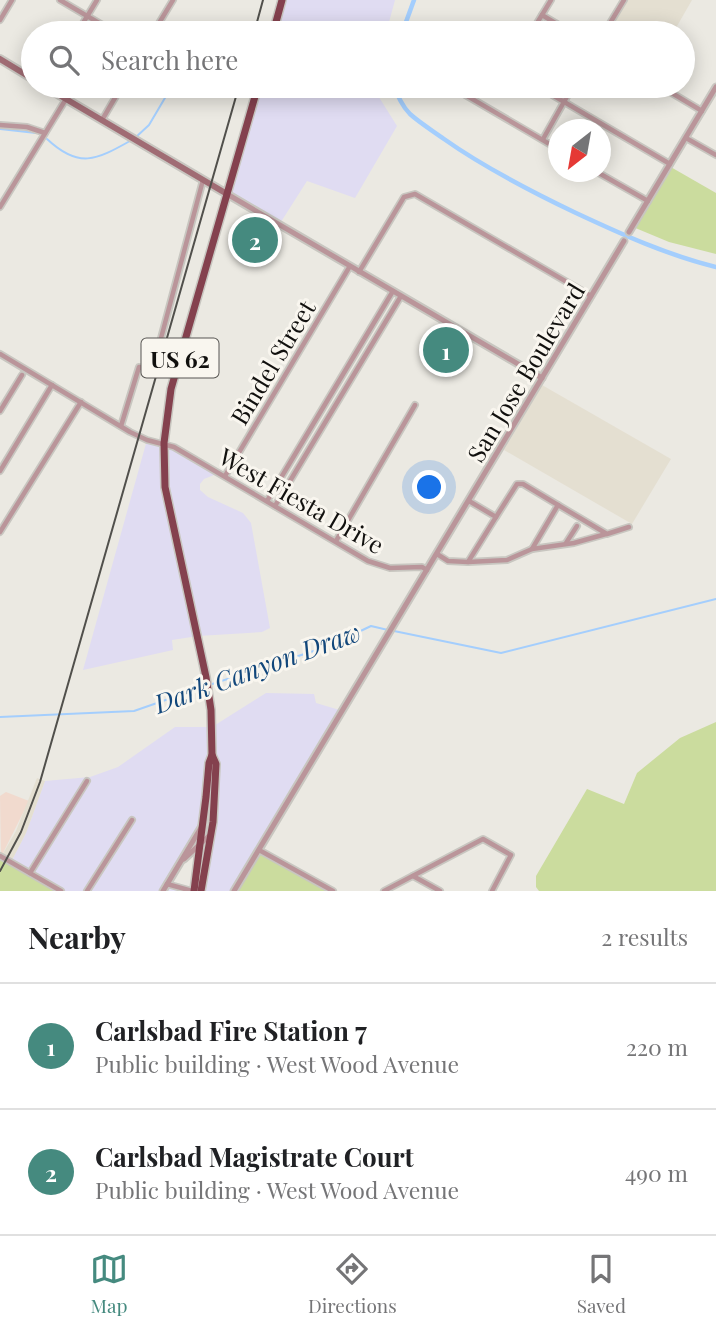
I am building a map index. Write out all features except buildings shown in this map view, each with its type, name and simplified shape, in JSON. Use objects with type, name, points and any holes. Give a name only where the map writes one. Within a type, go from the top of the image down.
[{"type":"highway","points":[[276,21],[282,0]]},
{"type":"highway","name":"US 62","points":[[193,891],[212,755],[212,727],[209,693],[198,636],[167,497],[163,443],[172,389],[255,98]]},
{"type":"highway","name":"US 62","points":[[201,891],[212,833],[216,764],[212,755]]},
{"type":"main road","points":[[0,59],[21,72]]},
{"type":"main road","points":[[66,99],[227,194]]},
{"type":"street","points":[[0,20],[12,0]]},
{"type":"street","points":[[60,0],[96,21]]},
{"type":"street","points":[[84,21],[97,0]]},
{"type":"street","points":[[160,21],[173,0]]},
{"type":"street","points":[[538,21],[551,0]]},
{"type":"street","points":[[611,21],[624,0]]},
{"type":"street","points":[[542,15],[552,21]]},
{"type":"street","name":"San Jose Boulevard","points":[[234,891],[716,87]]},
{"type":"street","points":[[102,120],[115,98]]},
{"type":"street","points":[[471,98],[548,142]]},
{"type":"street","points":[[557,98],[670,164]]},
{"type":"street","points":[[543,139],[566,98]]},
{"type":"street","points":[[680,98],[702,111]]},
{"type":"street","points":[[0,207],[66,99]]},
{"type":"street","points":[[0,125],[27,127],[45,133]]},
{"type":"street","points":[[686,138],[716,155]]},
{"type":"street","points":[[121,426],[139,367],[146,369],[156,357],[203,180]]},
{"type":"street","points":[[611,180],[648,201]]},
{"type":"street","points":[[227,194],[542,378]]},
{"type":"street","points":[[359,272],[404,197],[417,194],[591,296]]},
{"type":"street","name":"Bindel Street","points":[[225,477],[350,266]]},
{"type":"street","points":[[267,501],[393,291]]},
{"type":"street","points":[[275,506],[401,296]]},
{"type":"street","name":"West Fiesta Drive","points":[[0,354],[121,426],[147,440],[163,443],[383,567],[400,569],[422,566],[428,570]]},
{"type":"street","points":[[0,411],[22,375]]},
{"type":"street","points":[[0,471],[52,385]]},
{"type":"street","points":[[0,532],[81,402]]},
{"type":"street","points":[[336,541],[415,405]]},
{"type":"street","points":[[468,562],[517,484],[607,534]]},
{"type":"street","points":[[469,501],[496,517]]},
{"type":"street","points":[[532,549],[558,505]]},
{"type":"street","points":[[566,544],[577,526]]},
{"type":"street","points":[[437,554],[448,561],[507,560],[532,549],[566,544],[629,527]]},
{"type":"street","points":[[30,873],[87,781]]},
{"type":"street","points":[[87,891],[132,820]]},
{"type":"street","points":[[163,891],[203,823]]},
{"type":"street","points":[[181,861],[212,833]]},
{"type":"street","points":[[384,891],[480,839],[486,839],[511,855],[492,891]]},
{"type":"street","points":[[259,850],[333,891]]},
{"type":"street","points":[[0,857],[61,891]]},
{"type":"street","points":[[413,875],[440,891]]},
{"type":"street","points":[[167,884],[193,891]]},
{"type":"shaded area","points":[[282,0],[395,0],[389,21],[276,21]]},
{"type":"shaded area","points":[[624,0],[692,0],[680,21],[611,21]]},
{"type":"shaded area","points":[[255,98],[380,98],[397,126],[355,198],[307,181],[279,225],[227,194]]},
{"type":"shaded area","points":[[542,385],[671,459],[632,524],[504,450]]},
{"type":"shaded area","points":[[147,440],[163,443],[219,473],[204,479],[200,490],[208,497],[243,513],[251,523],[270,628],[262,632],[172,640],[173,650],[83,670]]},
{"type":"shaded area","points":[[266,693],[314,694],[316,703],[343,711],[234,891],[201,891],[213,822],[212,755],[203,823],[167,884],[192,891],[61,891],[11,862],[26,833],[45,781],[90,777],[118,767],[175,727],[212,727]]},
{"type":"shaded area","points":[[37,778],[45,781],[26,833],[11,862],[1,857],[16,831]]},
{"type":"shaded area","points":[[6,792],[29,801],[1,857],[0,796]]},
{"type":"green space","points":[[669,166],[716,193],[716,254],[669,242],[633,227]]},
{"type":"green space","points":[[716,722],[716,891],[539,891],[536,887],[536,876],[587,789],[624,804],[637,773],[680,738]]},
{"type":"green space","points":[[259,850],[333,891],[234,891]]},
{"type":"green space","points":[[0,856],[61,891],[0,891]]},
{"type":"waterway","points":[[406,21],[414,0]]},
{"type":"waterway","points":[[136,137],[149,125],[165,98]]},
{"type":"waterway","points":[[399,98],[414,117],[460,150],[508,179],[627,236],[716,267]]},
{"type":"waterway","points":[[0,129],[36,133]]},
{"type":"waterway","points":[[47,139],[69,155],[78,158],[97,157],[130,141]]},
{"type":"waterway","name":"Dark Canyon Draw","points":[[394,631],[501,653],[716,599]]},
{"type":"waterway","name":"Dark Canyon Draw","points":[[209,685],[329,646],[371,626],[388,630]]},
{"type":"waterway","name":"Dark Canyon Draw","points":[[0,717],[134,711],[203,687]]},
{"type":"railway","points":[[257,21],[263,0]]},
{"type":"railway","points":[[0,871],[21,832],[40,782],[236,98]]},
{"type":"place","name":"Carlsbad Magistrate Court","points":[[255,240]]},
{"type":"place","name":"Carlsbad Fire Station 7","points":[[446,350]]}]
